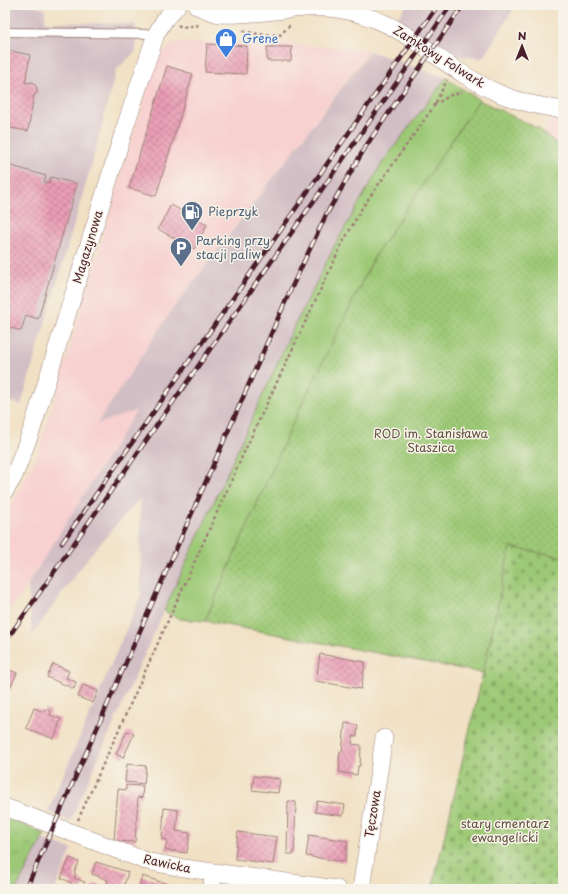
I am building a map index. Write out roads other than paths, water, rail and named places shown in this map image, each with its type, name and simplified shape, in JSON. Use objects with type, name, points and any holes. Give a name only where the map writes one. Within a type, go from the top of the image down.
[{"type":"street","name":"Zamkowy Folwark","points":[[223,5],[242,13]]},
{"type":"street","name":"Zamkowy Folwark","points":[[177,6],[187,9],[198,6],[220,14],[293,9],[346,10],[368,17],[400,31],[453,67],[495,92],[523,102],[563,110]]},
{"type":"street","name":"Magazynowa","points":[[5,491],[14,476],[32,429],[126,124],[156,34],[165,18],[177,6]]},
{"type":"street","name":"Tęczowa","points":[[361,889],[384,738]]},
{"type":"street","name":"Rawicka","points":[[5,807],[146,860],[212,881],[337,889]]},
{"type":"lane","points":[[5,32],[136,32],[156,34]]},
{"type":"railway","points":[[62,543],[438,5]]},
{"type":"railway","points":[[5,642],[451,5]]},
{"type":"railway","points":[[26,889],[290,291],[326,215],[366,146],[463,5]]},
{"type":"place","name":"Grene","points":[[226,58]]},
{"type":"place","name":"Pieprzyk","points":[[192,232]]},
{"type":"place","name":"Parking przy stacji paliw","points":[[181,268]]},
{"type":"park label","name":"ROD im. Stanisława Staszica","points":[[431,441]]},
{"type":"park label","name":"stary cmentarz ewangelicki","points":[[505,831]]}]
